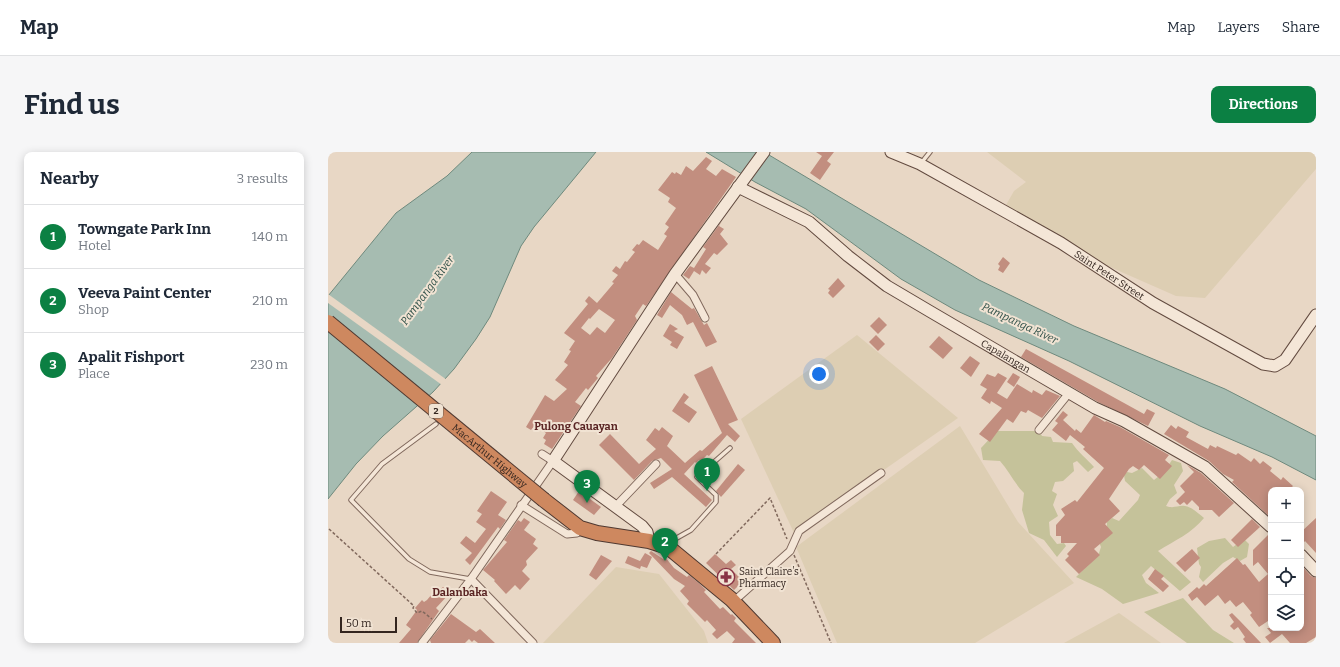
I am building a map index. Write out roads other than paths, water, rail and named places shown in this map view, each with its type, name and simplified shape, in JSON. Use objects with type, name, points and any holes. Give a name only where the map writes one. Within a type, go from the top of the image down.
[{"type":"highway","name":"MacArthur Highway","points":[[328,322],[580,528],[597,533],[649,541],[668,547],[733,602],[773,643]]},
{"type":"main road","points":[[649,541],[647,532],[642,526],[553,461],[675,274],[764,152]]},
{"type":"main road","name":"Saint Peter Street","points":[[890,152],[920,164],[1061,243],[1153,303],[1263,364],[1275,366],[1285,360],[1315,318]]},
{"type":"main road","name":"Capalangan","points":[[740,184],[809,222],[848,256],[887,286],[1069,393],[1205,467],[1268,524]]},
{"type":"main road","points":[[1304,559],[1316,571]]},
{"type":"street","points":[[675,274],[693,295],[705,318]]},
{"type":"street","points":[[1039,430],[1069,393]]},
{"type":"street","points":[[422,643],[471,579],[553,461],[542,454]]},
{"type":"street","points":[[616,506],[656,464]]},
{"type":"street","points":[[733,602],[790,551],[799,531],[881,473]]},
{"type":"street","points":[[521,505],[567,534],[577,533],[580,528]]},
{"type":"street","points":[[471,579],[533,643]]},
{"type":"lane","points":[[920,164],[930,152]]},
{"type":"lane","points":[[436,424],[382,464],[351,500],[409,559],[430,572],[471,579]]},
{"type":"lane","points":[[668,547],[675,539],[691,530],[716,502],[716,495],[697,477],[730,448]]},
{"type":"water","name":"Pampanga River","points":[[472,152],[596,152],[534,227],[521,246],[490,317],[454,369],[433,392],[383,436],[356,464],[328,499],[328,296],[396,213],[447,176]]},
{"type":"water","name":"Pampanga River","points":[[706,152],[764,152],[979,280],[1074,326],[1225,389],[1316,436],[1316,480],[1272,457],[1200,426],[1069,361],[955,310],[901,279],[806,209],[755,182]]},
{"type":"place","name":"Towngate Park Inn","points":[[707,491]]},
{"type":"place","name":"Apalit Fishport","points":[[587,503]]},
{"type":"place","name":"Veeva Paint Center","points":[[665,561]]},
{"type":"place","name":"Saint Claire's Pharmacy","points":[[726,577]]},
{"type":"district","name":"Pulong Cauayan","points":[[576,426]]},
{"type":"district","name":"Dalanbaka","points":[[460,592]]}]
